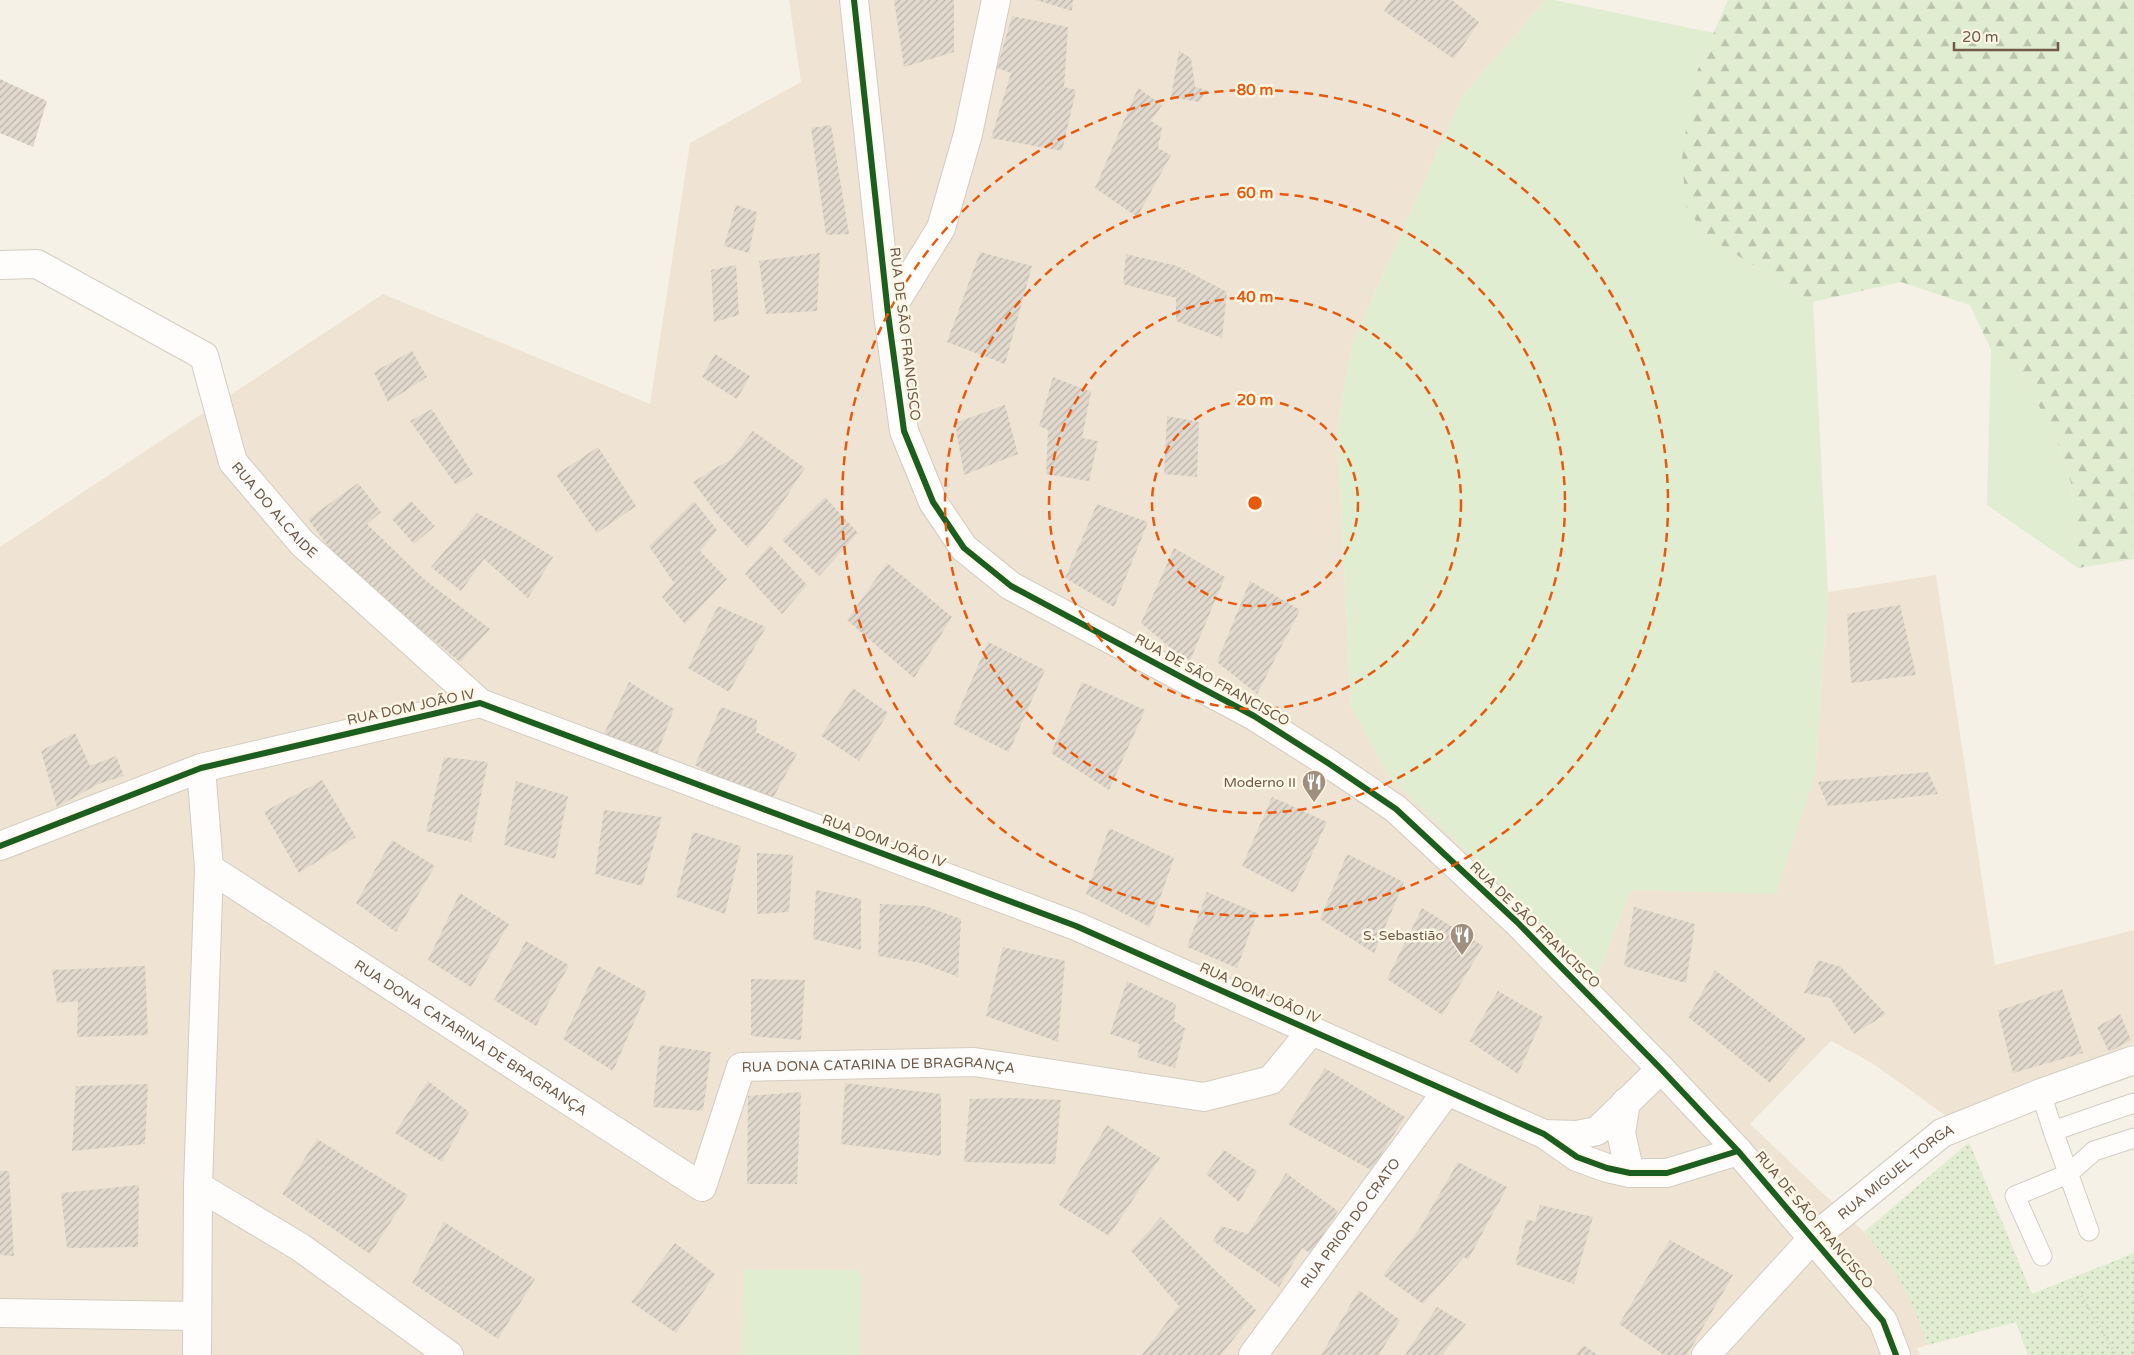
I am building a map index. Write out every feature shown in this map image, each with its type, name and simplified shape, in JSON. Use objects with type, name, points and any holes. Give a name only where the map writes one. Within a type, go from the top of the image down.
[{"type":"street","name":"RUA DE SÃO FRANCISCO","points":[[854,0],[888,314],[904,431],[933,502],[964,548],[1011,586],[1254,716],[1328,762],[1396,809],[1517,922],[1661,1069],[1738,1151],[1883,1321],[1896,1355]]},
{"type":"street","points":[[888,314],[941,228],[968,134],[996,0]]},
{"type":"street","name":"RUA DO ALCAIDE","points":[[0,265],[37,264],[204,356],[233,462],[302,543],[480,703]]},
{"type":"street","name":"RUA DOM JOÃO IV","points":[[0,846],[201,768],[480,703],[1076,926],[1544,1134],[1577,1157],[1607,1168],[1630,1173],[1667,1173],[1738,1151]]},
{"type":"street","points":[[197,1355],[198,1186],[209,868],[201,768]]},
{"type":"street","name":"RUA DONA CATARINA DE BRAGRANÇA","points":[[209,868],[702,1188],[741,1067],[974,1062],[1204,1097],[1271,1080],[1312,1030]]},
{"type":"street","name":"RUA MIGUEL TORGA","points":[[1706,1355],[1813,1238],[1942,1133],[2041,1093],[2134,1060]]},
{"type":"street","points":[[1544,1134],[1577,1134],[1597,1131],[1661,1069]]},
{"type":"street","name":"RUA PRIOR DO CRATO","points":[[1253,1355],[1447,1091]]},
{"type":"street","points":[[1626,1102],[1621,1133],[1630,1173]]},
{"type":"street","points":[[198,1186],[300,1247],[449,1355]]},
{"type":"street","points":[[0,1313],[197,1316]]},
{"type":"lane","points":[[2041,1093],[2089,1231]]},
{"type":"lane","points":[[2053,1131],[2134,1103]]},
{"type":"lane","points":[[2042,1256],[2015,1196],[2068,1174],[2094,1151],[2134,1138]]},
{"type":"path","points":[[2074,1283],[2116,1355]]},
{"type":"shaded area","points":[[789,0],[1546,0],[1462,97],[1353,343],[1337,427],[1351,706],[1596,979],[1631,890],[1689,891],[1815,775],[1828,592],[1936,575],[1995,965],[2134,930],[2134,1043],[1949,1118],[1872,1063],[1831,1041],[1750,1124],[1864,1232],[1886,1257],[1915,1306],[1928,1345],[1917,1348],[1920,1355],[0,1355],[0,547],[383,294],[650,404],[690,143],[801,82]]},
{"type":"green space","points":[[1546,0],[1554,0],[1714,33],[1692,83],[1706,236],[1813,302],[1828,592],[1815,775],[1776,894],[1631,890],[1596,979],[1388,775],[1351,706],[1337,427],[1353,343],[1462,97]]},
{"type":"green space","points":[[1728,0],[2134,0],[2134,559],[2078,568],[2071,483],[2056,438],[2020,370],[1991,350],[1970,305],[1901,282],[1813,302],[1706,236],[1686,206],[1682,159],[1692,83]]},
{"type":"green space","points":[[1991,350],[2020,370],[2056,438],[2071,483],[2078,568],[1987,505]]},
{"type":"green space","points":[[1969,1142],[2032,1294],[2134,1253],[2134,1355],[2028,1355],[2016,1322],[1928,1345],[1916,1313],[1895,1272],[1864,1232]]},
{"type":"green space","points":[[744,1269],[859,1270],[859,1275],[861,1275],[859,1355],[741,1355]]},
{"type":"building","points":[[894,0],[954,0],[954,52],[904,67]]},
{"type":"building","points":[[1036,0],[1073,0],[1072,11]]},
{"type":"building","points":[[1391,0],[1452,0],[1479,22],[1454,59],[1384,11]]},
{"type":"building","points":[[1012,16],[1068,27],[1064,87],[1076,90],[1062,151],[991,138],[1011,73],[997,68]]},
{"type":"building","points":[[1179,51],[1191,58],[1195,87],[1207,90],[1199,102],[1171,97]]},
{"type":"building","points":[[0,79],[47,101],[33,147],[0,133]]},
{"type":"building","points":[[1138,88],[1162,105],[1151,121],[1162,128],[1158,148],[1171,155],[1137,217],[1095,188]]},
{"type":"building","points":[[831,125],[849,234],[826,235],[811,128]]},
{"type":"building","points":[[736,205],[757,212],[749,253],[724,246]]},
{"type":"building","points":[[980,252],[1032,266],[1005,364],[947,342]]},
{"type":"building","points":[[820,253],[817,311],[766,314],[759,261]]},
{"type":"building","points":[[1126,254],[1177,266],[1227,292],[1222,338],[1176,321],[1176,298],[1123,284]]},
{"type":"building","points":[[736,265],[739,315],[714,322],[711,270]]},
{"type":"building","points":[[412,351],[427,377],[388,402],[374,372]]},
{"type":"building","points":[[715,354],[750,376],[737,399],[702,377]]},
{"type":"building","points":[[1053,377],[1091,392],[1082,438],[1098,441],[1089,481],[1046,474],[1048,430],[1039,426]]},
{"type":"building","points":[[1005,405],[1018,454],[964,475],[955,423]]},
{"type":"building","points":[[432,409],[473,474],[456,485],[410,421]]},
{"type":"building","points":[[1167,416],[1199,422],[1197,477],[1164,474]]},
{"type":"building","points":[[753,431],[805,468],[777,511],[748,548],[716,513],[693,482],[731,459]]},
{"type":"building","points":[[598,447],[636,506],[597,533],[556,475]]},
{"type":"building","points":[[358,483],[381,512],[367,524],[425,580],[490,629],[460,662],[373,590],[331,550],[308,519]]},
{"type":"building","points":[[825,497],[858,533],[819,576],[782,540]]},
{"type":"building","points":[[411,501],[435,526],[414,544],[392,519]]},
{"type":"building","points":[[694,501],[717,530],[700,551],[727,579],[685,624],[662,597],[674,583],[649,546]]},
{"type":"building","points":[[1097,504],[1148,522],[1114,607],[1065,578]]},
{"type":"building","points":[[477,513],[513,532],[553,557],[528,598],[484,559],[461,591],[431,567]]},
{"type":"building","points":[[770,545],[807,585],[782,614],[745,574]]},
{"type":"building","points":[[1174,548],[1225,577],[1189,663],[1141,623]]},
{"type":"building","points":[[887,563],[952,617],[914,678],[847,620]]},
{"type":"building","points":[[1250,581],[1300,610],[1257,694],[1217,662]]},
{"type":"building","points":[[1900,605],[1916,675],[1851,683],[1847,614]]},
{"type":"building","points":[[718,606],[766,627],[729,692],[688,668]]},
{"type":"building","points":[[988,642],[1045,670],[1009,752],[953,724]]},
{"type":"building","points":[[629,682],[674,709],[656,757],[602,738]]},
{"type":"building","points":[[1082,682],[1145,710],[1109,790],[1051,753]]},
{"type":"building","points":[[853,688],[888,713],[859,761],[821,736]]},
{"type":"building","points":[[721,707],[757,720],[756,732],[797,754],[769,805],[695,765]]},
{"type":"building","points":[[75,733],[90,766],[116,756],[124,776],[98,784],[57,807],[41,751]]},
{"type":"building","points":[[444,757],[488,762],[471,842],[426,831]]},
{"type":"building","points":[[1928,772],[1938,794],[1828,806],[1818,782]]},
{"type":"building","points":[[322,780],[356,837],[299,873],[264,812]]},
{"type":"building","points":[[516,781],[568,796],[555,859],[504,845]]},
{"type":"building","points":[[1272,797],[1327,822],[1294,893],[1242,866]]},
{"type":"building","points":[[604,810],[662,817],[642,886],[595,874]]},
{"type":"building","points":[[1109,828],[1174,858],[1150,927],[1086,894]]},
{"type":"building","points":[[693,832],[741,846],[725,914],[676,897]]},
{"type":"building","points":[[392,840],[435,866],[396,932],[356,903]]},
{"type":"building","points":[[757,853],[793,855],[789,912],[757,914]]},
{"type":"building","points":[[1347,854],[1404,882],[1374,953],[1320,919]]},
{"type":"building","points":[[816,890],[861,899],[861,950],[813,939]]},
{"type":"building","points":[[1207,892],[1257,913],[1237,968],[1187,947]]},
{"type":"building","points":[[460,893],[509,924],[471,987],[428,960]]},
{"type":"building","points":[[880,904],[925,906],[961,919],[958,977],[921,963],[878,956]]},
{"type":"building","points":[[1634,907],[1695,924],[1686,983],[1624,966]]},
{"type":"building","points":[[1422,908],[1483,946],[1442,1015],[1387,979]]},
{"type":"building","points":[[526,941],[569,965],[536,1026],[494,1000]]},
{"type":"building","points":[[1003,947],[1065,961],[1058,1042],[986,1016]]},
{"type":"building","points":[[1818,960],[1841,967],[1886,1014],[1854,1034],[1830,998],[1804,993]]},
{"type":"building","points":[[145,966],[148,1035],[77,1037],[78,1001],[57,1003],[52,970]]},
{"type":"building","points":[[598,966],[647,992],[613,1071],[563,1039]]},
{"type":"building","points":[[1715,970],[1806,1039],[1770,1083],[1688,1017]]},
{"type":"building","points":[[751,979],[805,980],[801,1040],[751,1036]]},
{"type":"building","points":[[1127,981],[1176,1004],[1174,1021],[1185,1028],[1175,1068],[1137,1057],[1140,1044],[1110,1034]]},
{"type":"building","points":[[2062,989],[2083,1053],[2013,1073],[1998,1011]]},
{"type":"building","points":[[1498,991],[1543,1017],[1518,1074],[1469,1041]]},
{"type":"building","points":[[2120,1014],[2131,1040],[2109,1052],[2097,1027]]},
{"type":"building","points":[[660,1045],[711,1052],[703,1111],[653,1107]]},
{"type":"building","points":[[1325,1068],[1405,1117],[1371,1170],[1288,1124]]},
{"type":"building","points":[[428,1081],[469,1112],[442,1162],[395,1133]]},
{"type":"building","points":[[845,1083],[941,1094],[941,1156],[841,1144]]},
{"type":"building","points":[[148,1084],[145,1144],[72,1151],[76,1086]]},
{"type":"building","points":[[801,1092],[797,1184],[747,1184],[748,1096]]},
{"type":"building","points":[[970,1099],[1061,1100],[1055,1164],[964,1162]]},
{"type":"building","points":[[1107,1125],[1160,1158],[1109,1236],[1059,1205]]},
{"type":"building","points":[[317,1139],[408,1195],[370,1254],[282,1194]]},
{"type":"building","points":[[1224,1150],[1257,1171],[1239,1202],[1206,1174]]},
{"type":"building","points":[[1458,1162],[1507,1187],[1468,1260],[1464,1257],[1423,1304],[1383,1275],[1418,1231]]},
{"type":"building","points":[[0,1171],[9,1171],[14,1256],[0,1255]]},
{"type":"building","points":[[1286,1173],[1338,1211],[1311,1254],[1302,1248],[1279,1287],[1213,1241],[1221,1226],[1248,1234]]},
{"type":"building","points":[[139,1185],[138,1247],[67,1248],[61,1193]]},
{"type":"building","points":[[1540,1205],[1593,1217],[1574,1284],[1515,1264],[1527,1219],[1535,1222]]},
{"type":"building","points":[[1161,1217],[1256,1310],[1221,1355],[1142,1355],[1179,1306],[1131,1251]]},
{"type":"building","points":[[444,1222],[535,1279],[498,1339],[412,1283]]},
{"type":"building","points":[[1670,1240],[1733,1275],[1687,1355],[1664,1355],[1619,1324]]},
{"type":"building","points":[[675,1243],[715,1274],[676,1333],[631,1302]]},
{"type":"building","points":[[1359,1290],[1400,1320],[1379,1355],[1321,1355]]},
{"type":"building","points":[[1437,1307],[1466,1324],[1442,1355],[1405,1355]]},
{"type":"building","points":[[1583,1345],[1598,1355],[1576,1355]]},
{"type":"cycle path","points":[[854,0],[888,314],[904,431],[933,502],[964,548],[1011,586],[1254,716],[1396,809],[1517,922],[1661,1069],[1738,1151],[1883,1321],[1896,1355]]},
{"type":"cycle path","points":[[0,846],[201,768],[480,703],[1076,926],[1544,1134],[1577,1157],[1607,1168],[1630,1173],[1667,1173],[1738,1151]]},
{"type":"place","name":"Moderno II","points":[[1314,803]]},
{"type":"place","name":"S. Sebastião","points":[[1462,956]]}]
